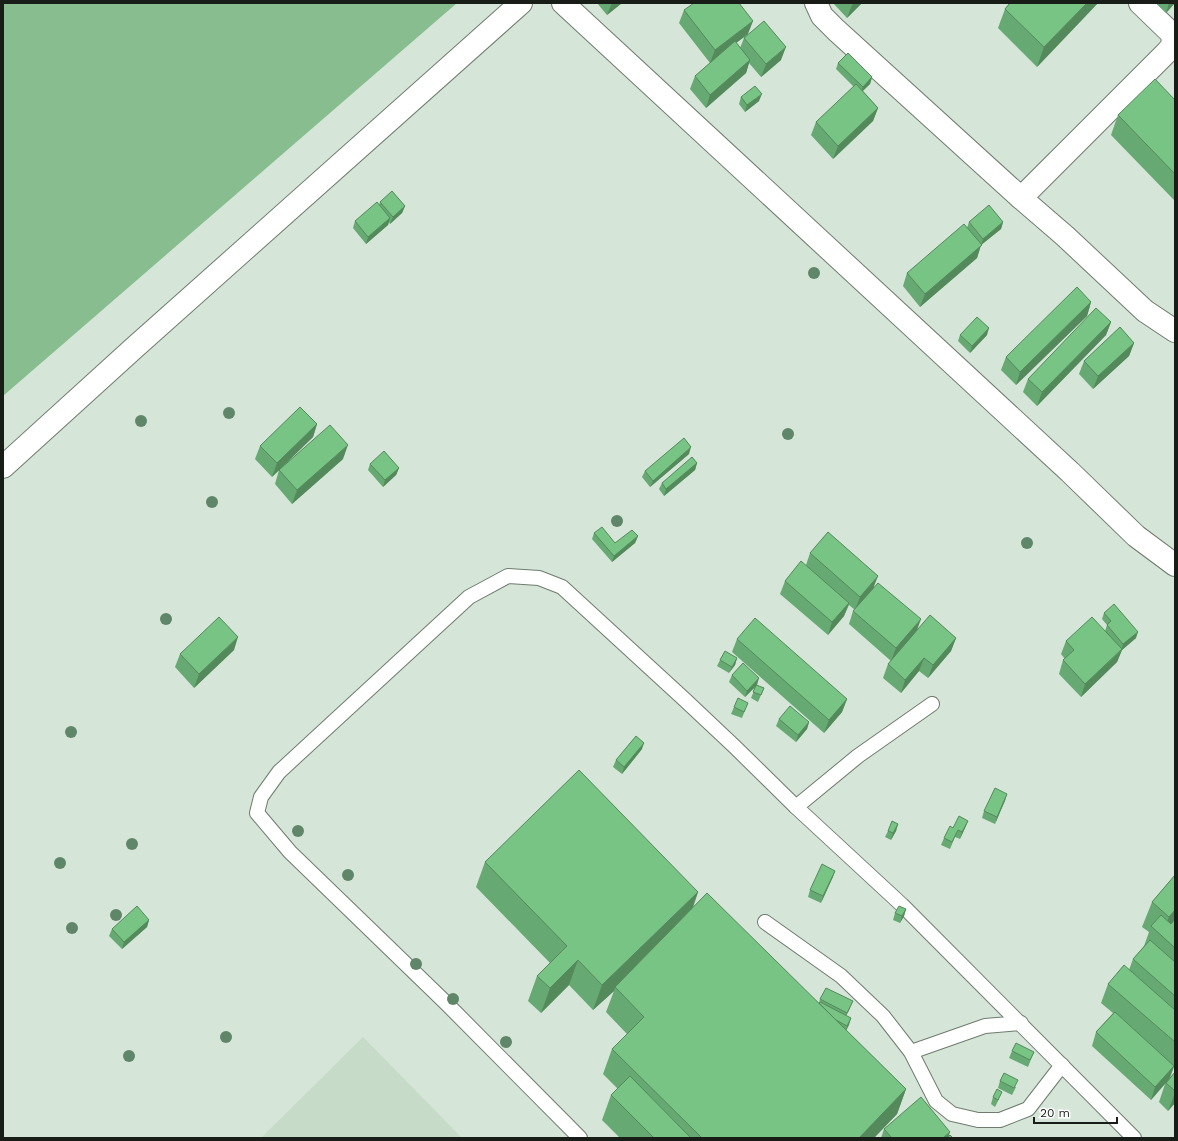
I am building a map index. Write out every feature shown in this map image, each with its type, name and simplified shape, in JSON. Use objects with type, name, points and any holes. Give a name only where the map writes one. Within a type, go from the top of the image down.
[{"type":"street","points":[[3,467],[521,3]]},
{"type":"street","points":[[563,3],[1070,472],[1136,536],[1175,565]]},
{"type":"street","points":[[816,3],[822,16],[836,30],[1065,236],[1145,311],[1175,331]]},
{"type":"street","points":[[1021,198],[1173,45],[1172,34],[1140,3]]},
{"type":"lane","points":[[580,1138],[444,1001],[290,852],[257,813],[261,796],[279,772],[469,597],[508,576],[539,578],[562,587],[902,905],[1134,1138]]},
{"type":"lane","points":[[796,807],[858,756],[932,704]]},
{"type":"lane","points":[[765,922],[841,976],[883,1016],[911,1052],[936,1101],[952,1114],[978,1120],[1000,1120],[1028,1109],[1062,1065]]},
{"type":"lane","points":[[911,1052],[985,1026],[1021,1023]]},
{"type":"shaded area","points":[[363,1037],[462,1138],[261,1138]]},
{"type":"green space","points":[[3,3],[457,3],[3,396]]},
{"type":"building","points":[[694,3],[739,3],[753,21],[715,50],[684,10]]},
{"type":"building","points":[[1010,3],[1087,3],[1044,47],[1005,9]]},
{"type":"building","points":[[764,21],[786,47],[766,64],[744,38]]},
{"type":"building","points":[[735,41],[750,60],[710,95],[695,76]]},
{"type":"building","points":[[848,53],[872,77],[863,87],[838,63]]},
{"type":"building","points":[[1155,79],[1175,100],[1175,174],[1118,115]]},
{"type":"building","points":[[856,84],[878,108],[838,146],[816,122]]},
{"type":"building","points":[[755,86],[762,94],[747,105],[741,97]]},
{"type":"building","points":[[392,191],[405,206],[393,217],[380,202]]},
{"type":"building","points":[[377,202],[390,218],[368,237],[355,221]]},
{"type":"building","points":[[989,205],[1003,222],[983,239],[969,222]]},
{"type":"building","points":[[964,224],[982,245],[925,294],[907,273]]},
{"type":"building","points":[[1077,287],[1091,302],[1020,372],[1006,357]]},
{"type":"building","points":[[1096,308],[1111,322],[1042,392],[1028,379]]},
{"type":"building","points":[[977,317],[989,328],[972,346],[960,335]]},
{"type":"building","points":[[1120,327],[1134,343],[1098,376],[1084,361]]},
{"type":"building","points":[[300,407],[317,424],[277,463],[260,446]]},
{"type":"building","points":[[330,425],[348,445],[297,490],[279,470]]},
{"type":"building","points":[[684,438],[691,447],[653,481],[645,471]]},
{"type":"building","points":[[384,451],[399,468],[385,480],[370,464]]},
{"type":"building","points":[[692,457],[697,463],[666,489],[662,483]]},
{"type":"building","points":[[602,527],[615,543],[632,530],[638,536],[614,556],[594,533]]},
{"type":"building","points":[[828,532],[878,576],[860,597],[810,553]]},
{"type":"building","points":[[801,561],[849,603],[832,622],[785,581]]},
{"type":"building","points":[[878,583],[921,619],[896,648],[853,611]]},
{"type":"building","points":[[1114,604],[1138,632],[1123,644],[1107,625],[1111,621],[1104,613]]},
{"type":"building","points":[[930,615],[956,638],[933,665],[924,658],[905,680],[888,664]]},
{"type":"building","points":[[219,617],[238,637],[199,674],[180,654]]},
{"type":"building","points":[[1092,617],[1122,649],[1085,684],[1063,660],[1074,650],[1066,641]]},
{"type":"building","points":[[755,618],[847,699],[829,720],[737,639]]},
{"type":"building","points":[[725,651],[737,658],[732,667],[720,660]]},
{"type":"building","points":[[743,663],[759,678],[747,691],[732,675]]},
{"type":"building","points":[[756,685],[764,688],[761,695],[753,692]]},
{"type":"building","points":[[738,698],[748,703],[744,712],[734,707]]},
{"type":"building","points":[[790,706],[809,722],[798,735],[779,719]]},
{"type":"building","points":[[636,736],[644,743],[624,767],[616,760]]},
{"type":"building","points":[[579,770],[698,892],[602,985],[578,960],[550,988],[537,976],[567,946],[485,862]]},
{"type":"building","points":[[995,788],[1007,794],[997,817],[984,811]]},
{"type":"building","points":[[959,816],[968,821],[962,832],[958,830],[952,842],[944,838],[950,826],[953,828]]},
{"type":"building","points":[[892,821],[898,824],[893,833],[888,831]]},
{"type":"building","points":[[822,864],[835,871],[823,896],[810,890]]},
{"type":"building","points":[[1175,875],[1175,910],[1169,917],[1152,902]]},
{"type":"building","points":[[707,893],[906,1089],[859,1138],[702,1138],[612,1049],[644,1017],[615,987]]},
{"type":"building","points":[[137,906],[149,920],[124,942],[112,929]]},
{"type":"building","points":[[899,906],[906,909],[902,916],[895,913]]},
{"type":"building","points":[[1161,915],[1171,924],[1175,919],[1175,948],[1151,926]]},
{"type":"building","points":[[1150,940],[1175,962],[1175,996],[1133,959]]},
{"type":"building","points":[[1124,965],[1175,1010],[1175,1042],[1108,984]]},
{"type":"building","points":[[826,988],[853,1001],[847,1013],[820,999]]},
{"type":"building","points":[[820,1002],[851,1018],[847,1026],[836,1020],[819,1003]]},
{"type":"building","points":[[1115,1012],[1174,1066],[1155,1087],[1096,1032]]},
{"type":"building","points":[[1016,1043],[1034,1052],[1030,1060],[1012,1051]]},
{"type":"building","points":[[1175,1072],[1175,1091],[1166,1083]]},
{"type":"building","points":[[1004,1073],[1018,1080],[1014,1088],[1000,1081]]},
{"type":"building","points":[[630,1076],[691,1138],[654,1138],[611,1095]]},
{"type":"building","points":[[997,1089],[1002,1092],[998,1100],[993,1097]]},
{"type":"building","points":[[921,1097],[950,1132],[943,1138],[892,1138],[884,1129]]}]
